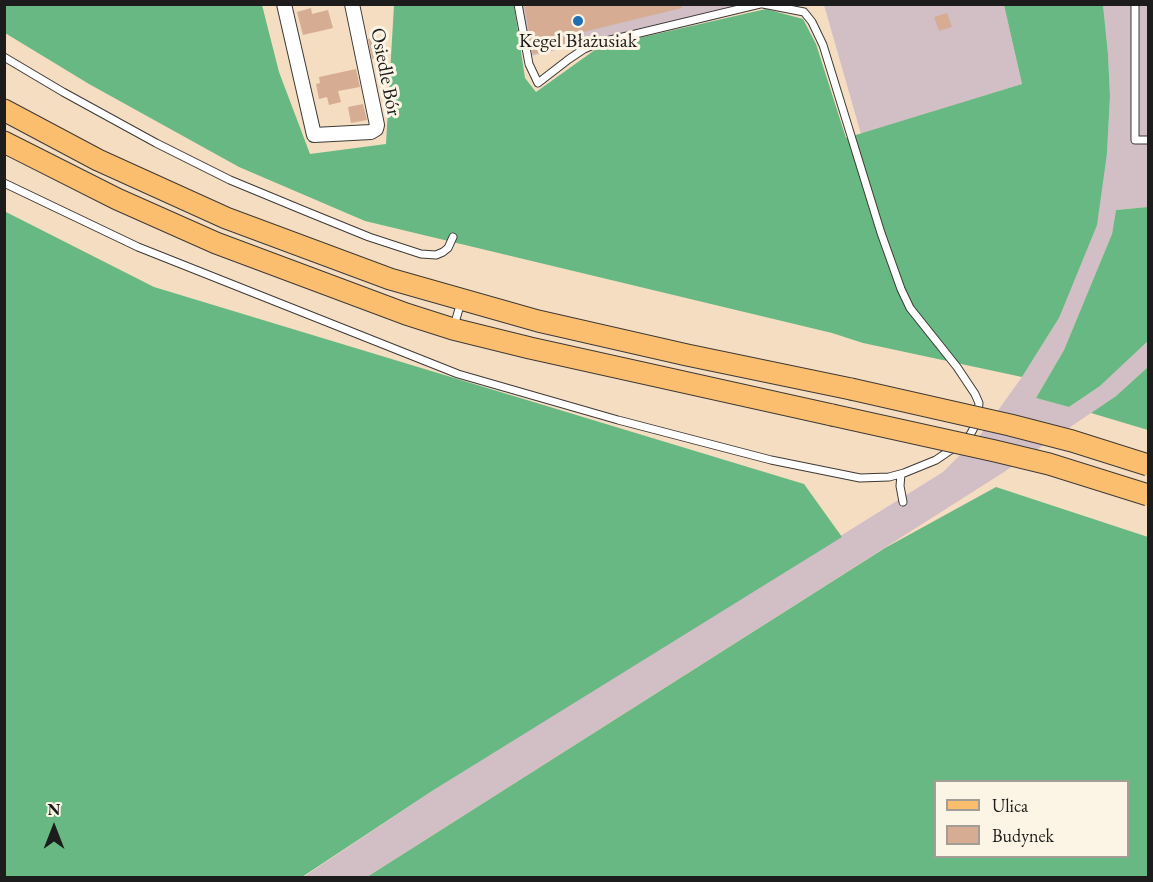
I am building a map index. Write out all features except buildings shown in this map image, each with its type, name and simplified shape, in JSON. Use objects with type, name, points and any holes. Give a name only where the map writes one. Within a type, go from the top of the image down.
[{"type":"main road","points":[[4,110],[98,160],[226,218],[344,263],[538,321],[1041,433],[1149,465]]},
{"type":"main road","points":[[4,142],[117,199],[216,243],[318,283],[453,329],[577,359],[995,451],[1059,467],[1149,495]]},
{"type":"street","name":"Osiedle Bór","points":[[284,4],[314,135],[371,132],[376,129],[352,4]]},
{"type":"lane","points":[[4,183],[138,247],[458,375],[618,420],[792,464],[860,478],[889,477],[901,474],[936,460],[970,435],[977,422],[979,403],[957,367],[910,308],[901,289],[881,233],[823,45],[812,22],[804,12],[782,6],[761,4],[598,43],[569,59],[538,83],[529,64],[518,4]]},
{"type":"lane","points":[[1135,4],[1135,140],[1149,140]]},
{"type":"lane","points":[[4,57],[156,143],[230,180],[369,237],[421,254],[436,255],[448,248],[453,237]]},
{"type":"lane","points":[[453,329],[462,299]]},
{"type":"lane","points":[[901,474],[900,486],[903,502]]},
{"type":"shaded area","name":"Kegel Błażusiak","points":[[521,4],[741,5],[531,56]]},
{"type":"shaded area","points":[[824,5],[1004,5],[1022,84],[861,134]]},
{"type":"shaded area","points":[[1103,5],[1148,5],[1148,207],[1116,210],[1112,234],[1064,350],[1036,398],[1069,407],[1100,386],[1148,341],[1148,367],[1116,396],[1004,472],[367,877],[302,878],[432,791],[943,472],[981,434],[1022,377],[1059,318],[1107,153],[1110,96]]},
{"type":"green space","points":[[4,5],[262,5],[279,72],[310,154],[386,144],[394,5],[514,5],[525,78],[536,92],[599,47],[766,9],[803,19],[816,44],[846,138],[1022,84],[1004,5],[1103,5],[1110,96],[1107,153],[1097,225],[1059,318],[1022,377],[863,343],[832,333],[365,221],[239,167],[89,84],[5,33]]},
{"type":"green space","points":[[1148,207],[1148,341],[1100,386],[1069,407],[1036,398],[1064,350],[1112,234],[1116,210]]},
{"type":"green space","points":[[4,211],[154,287],[804,484],[842,537],[432,791],[302,877],[5,877]]},
{"type":"green space","points":[[1148,367],[1148,430],[1091,413],[1116,396]]},
{"type":"green space","points":[[996,487],[1148,537],[1148,877],[367,877],[885,548]]},
{"type":"place","name":"Kegel Błażusiak","points":[[578,21]]}]
